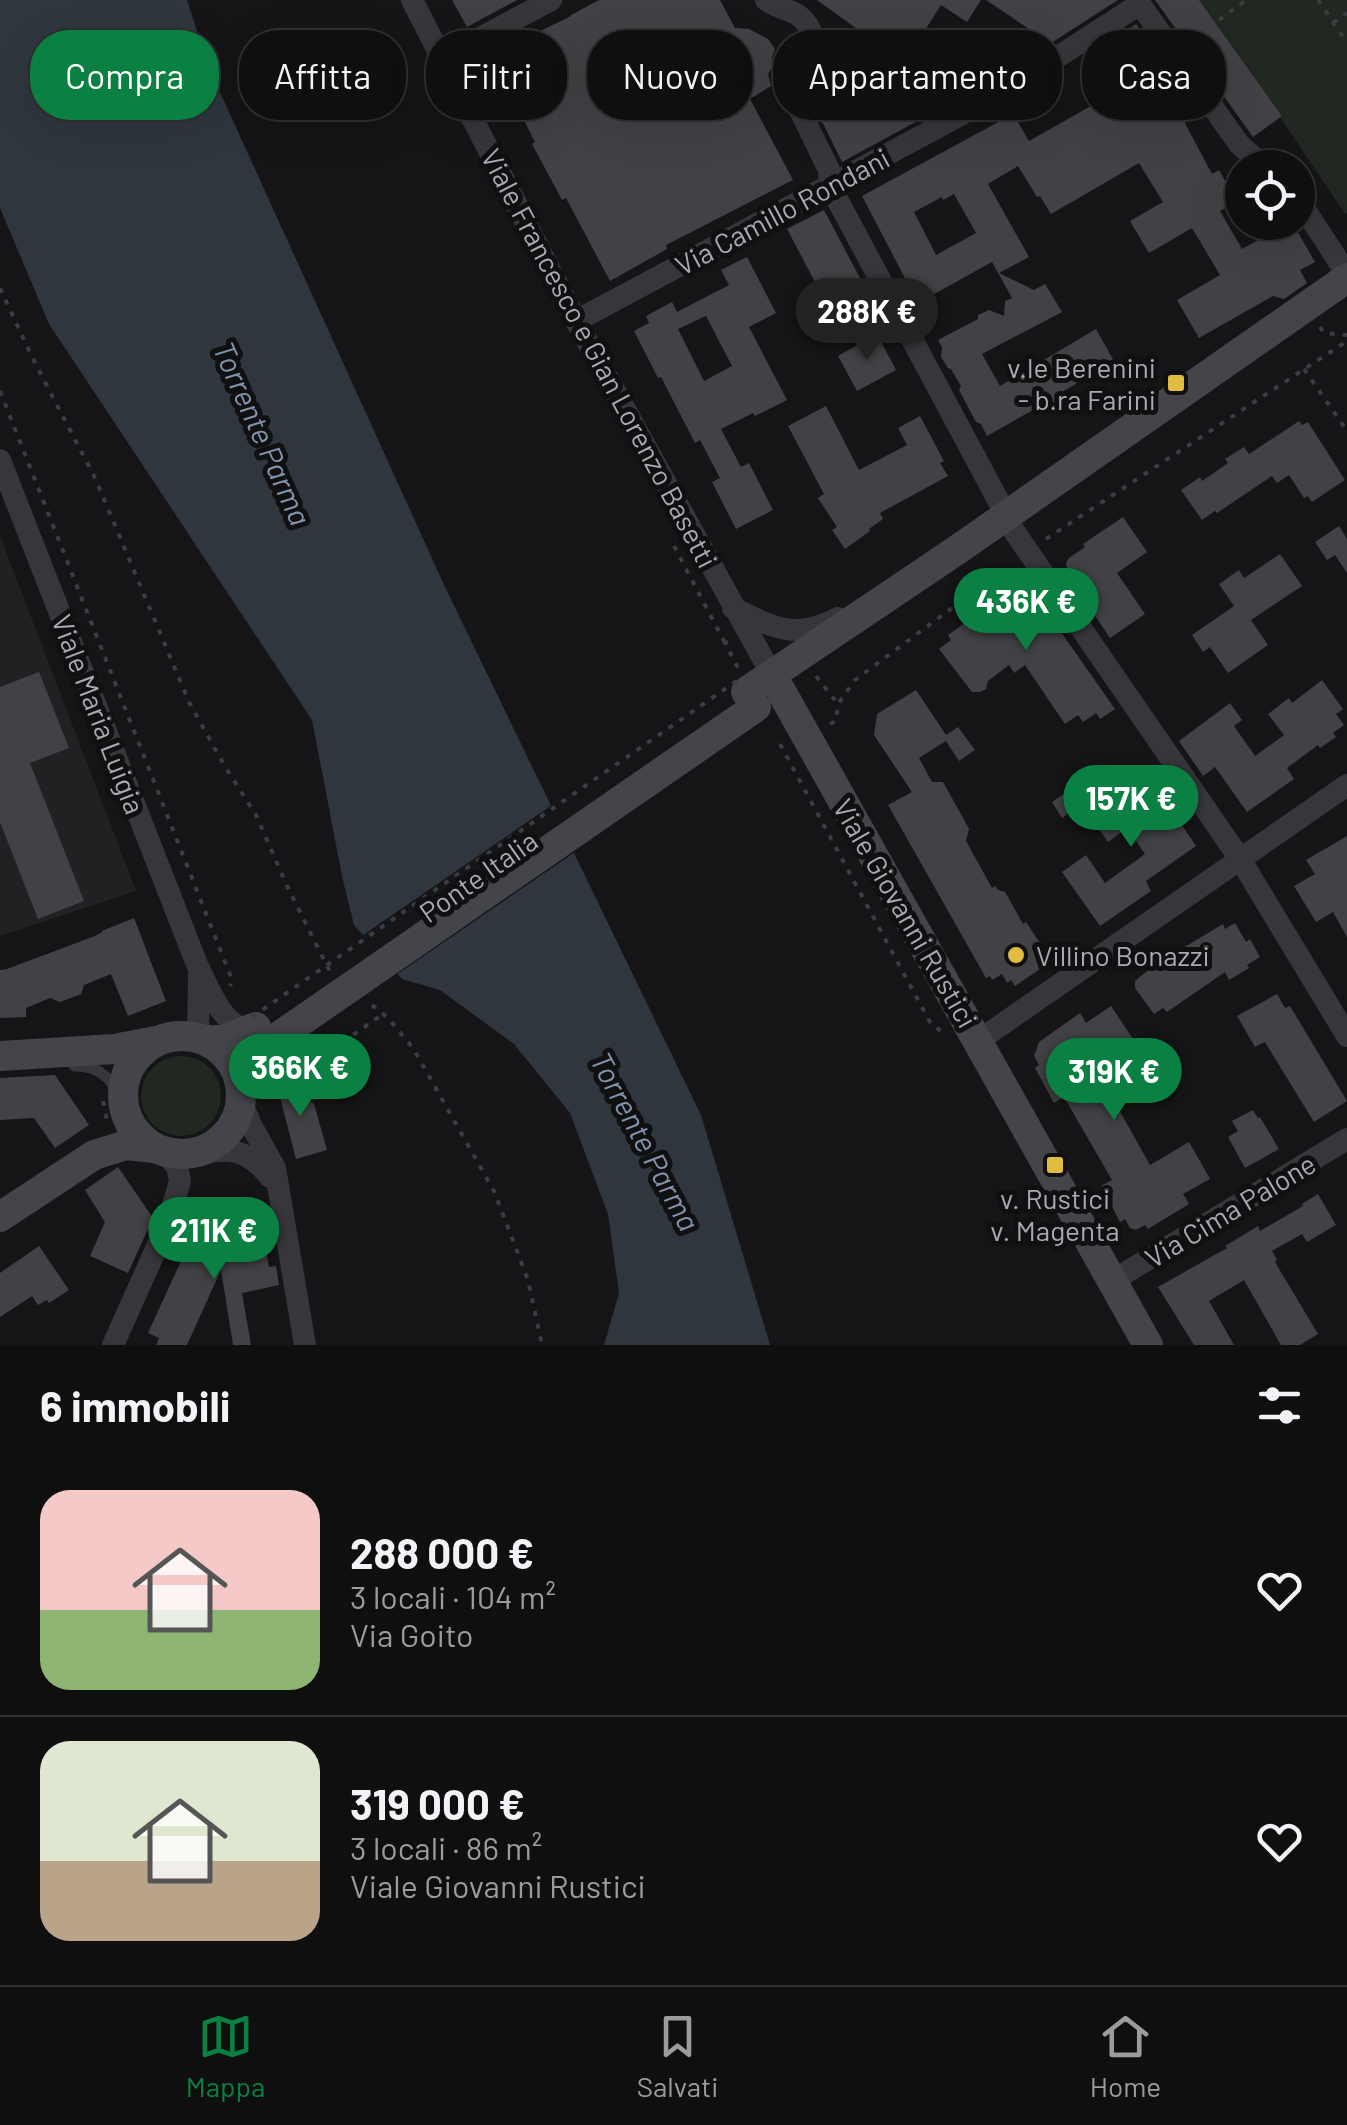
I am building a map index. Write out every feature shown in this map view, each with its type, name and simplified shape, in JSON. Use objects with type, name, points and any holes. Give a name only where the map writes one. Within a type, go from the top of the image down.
[{"type":"main road","points":[[755,686],[957,550],[1016,532],[1347,276]]},
{"type":"main road","points":[[755,686],[1016,532],[1347,304]]},
{"type":"main road","name":"Viale Giovanni Rustici","points":[[755,686],[978,1040],[1148,1345]]},
{"type":"main road","name":"Ponte Italia","points":[[0,1056],[114,1049],[190,1039],[261,1037],[755,686]]},
{"type":"main road","name":"Ponte Italia","points":[[240,1091],[261,1037]]},
{"type":"main road","points":[[0,1216],[94,1155],[126,1144],[170,1151],[209,1148],[222,1138],[233,1125],[240,1091],[226,1056],[190,1039],[152,1044],[129,1067],[124,1082],[124,1110],[137,1134],[170,1151]]},
{"type":"street","name":"Viale Francesco e Gian Lorenzo Basetti","points":[[412,0],[428,30]]},
{"type":"street","points":[[496,30],[552,0]]},
{"type":"street","points":[[766,0],[804,18],[811,31],[808,46],[785,67],[829,170],[830,186],[1016,532],[1240,859],[1347,1036]]},
{"type":"street","points":[[1138,2],[1246,150]]},
{"type":"street","name":"Via Camillo Rondani","points":[[576,321],[1017,83],[1138,2]]},
{"type":"street","name":"Viale Francesco e Gian Lorenzo Basetti","points":[[474,120],[576,321],[746,631],[755,686]]},
{"type":"street","points":[[1315,226],[1347,276]]},
{"type":"street","name":"Viale Maria Luigia","points":[[0,460],[198,967],[228,1020],[261,1037]]},
{"type":"street","points":[[733,608],[772,626],[809,630],[844,614],[889,582],[957,550]]},
{"type":"street","points":[[978,1040],[1347,786]]},
{"type":"street","name":"Viale Maria Luigia","points":[[190,1039],[200,977],[198,967]]},
{"type":"street","points":[[240,1091],[250,1126],[274,1163],[305,1345]]},
{"type":"street","name":"Via Cima Palone","points":[[1112,1281],[1347,1139]]},
{"type":"street","points":[[113,1345],[170,1220],[180,1181],[170,1151],[246,1153],[262,1166],[278,1193]]},
{"type":"lane","points":[[68,1066],[86,1066],[106,1076],[116,1087],[124,1110]]},
{"type":"path","points":[[1219,20],[1246,0]]},
{"type":"path","points":[[1318,0],[1347,43]]},
{"type":"path","points":[[1333,22],[1347,13]]},
{"type":"path","points":[[0,288],[96,480],[189,702],[256,815],[304,923],[337,981]]},
{"type":"path","points":[[942,1032],[931,1024],[790,745],[836,720],[838,704],[855,680],[1016,532],[1347,341]]},
{"type":"path","points":[[1304,369],[1347,431]]},
{"type":"path","points":[[1340,424],[1347,419]]},
{"type":"path","points":[[383,1014],[323,1056],[276,1072],[261,1037],[755,686],[725,644],[746,631]]},
{"type":"path","points":[[369,1003],[418,1056],[500,1202],[528,1280],[542,1345]]},
{"type":"shaded area","points":[[1199,0],[1347,0],[1347,213],[1315,169],[1315,150],[1302,150],[1226,37],[1226,30],[1221,30]]},
{"type":"shaded area","points":[[0,536],[136,891],[0,936]]},
{"type":"shaded area","points":[[181,1056],[196,1059],[209,1068],[218,1081],[218,1111],[209,1124],[196,1133],[181,1136],[166,1133],[153,1124],[144,1111],[141,1096],[144,1081],[153,1068],[166,1059]]},
{"type":"water","name":"Torrente Parma","points":[[0,0],[187,0],[197,30],[30,30],[30,120],[219,120],[219,90],[446,589],[701,1115],[770,1345],[604,1345],[619,1293],[608,1214],[570,1113],[514,1044],[440,990],[402,979],[354,925],[312,720],[49,324],[0,208]]},
{"type":"pier","points":[[555,803],[578,850],[393,977],[359,938]]},
{"type":"building","points":[[452,0],[517,0],[467,27]]},
{"type":"building","points":[[599,0],[720,0],[735,28],[751,30],[587,30],[587,120],[753,120],[753,105],[793,180],[666,245],[667,249],[610,281],[532,144],[535,142],[524,120],[567,120],[567,30],[542,30]]},
{"type":"building","points":[[817,0],[981,0],[967,22],[941,5],[925,30],[858,30]]},
{"type":"building","points":[[986,0],[1118,0],[1062,36],[1062,30],[1031,30]]},
{"type":"building","points":[[1155,0],[1199,0],[1220,30],[1176,30]]},
{"type":"building","points":[[753,31],[773,46],[773,66],[768,74],[771,86],[753,97]]},
{"type":"building","points":[[1226,38],[1282,116],[1253,137],[1226,99]]},
{"type":"building","points":[[1082,111],[1082,120],[1184,120],[1212,174],[1219,170],[1225,181],[1225,208],[1220,211],[1225,220],[1225,240],[1237,240],[1242,249],[1258,240],[1302,240],[1315,262],[1300,270],[1307,283],[1284,299],[1273,296],[1199,338],[1177,300],[1220,275],[1192,228],[1149,253],[1130,221],[1163,202],[1139,163],[1051,214],[1018,166],[988,184],[1029,257],[999,273],[1034,290],[1045,284],[1062,312],[982,354],[1000,386],[1096,329],[1114,361],[1057,395],[1062,403],[1044,413],[1040,406],[987,436],[941,357],[938,340],[989,310],[1004,316],[1005,301],[1012,298],[992,262],[918,303],[862,196],[1002,120],[1017,120],[1029,141]],"holes":[[[954,194],[976,233],[936,255],[914,212]]]},
{"type":"building","points":[[821,120],[919,120],[842,162]]},
{"type":"building","points":[[824,210],[870,297],[833,316],[787,229]]},
{"type":"building","points":[[747,257],[776,313],[749,327],[787,400],[721,429],[741,467],[749,463],[773,510],[736,529],[712,482],[720,478],[700,440],[695,443],[634,331],[649,323],[646,316],[672,302],[677,312],[729,285],[721,270]],"holes":[[[706,316],[732,366],[704,381],[678,329]]]},
{"type":"building","points":[[877,334],[896,370],[857,391],[838,356]]},
{"type":"building","points":[[826,406],[859,470],[907,445],[898,428],[920,416],[948,476],[880,513],[883,519],[845,549],[832,530],[837,527],[818,498],[824,494],[788,426]]},
{"type":"building","points":[[1299,421],[1302,425],[1308,422],[1345,480],[1312,502],[1308,496],[1304,498],[1289,475],[1277,483],[1272,476],[1202,520],[1181,490],[1200,477],[1202,481],[1244,447],[1249,454]]},
{"type":"building","points":[[1123,517],[1147,552],[1117,573],[1145,614],[1110,638],[1080,593],[1066,563],[1085,547],[1083,544]]},
{"type":"building","points":[[1339,526],[1347,539],[1347,573],[1335,555],[1327,560],[1315,542]]},
{"type":"building","points":[[1280,554],[1302,586],[1251,620],[1268,645],[1228,673],[1210,647],[1203,652],[1192,635],[1234,606],[1219,584],[1239,570],[1244,578]]},
{"type":"building","points":[[1028,578],[1115,709],[1100,719],[1096,713],[1083,722],[1078,715],[1065,724],[1025,665],[1014,673],[1009,665],[988,681],[986,689],[972,692],[939,649],[951,640],[948,635]]},
{"type":"building","points":[[39,672],[69,748],[30,763],[84,901],[38,919],[0,822],[0,687]]},
{"type":"building","points":[[1322,680],[1343,709],[1336,714],[1344,725],[1333,733],[1336,737],[1287,768],[1294,779],[1247,812],[1215,767],[1203,776],[1179,741],[1230,703],[1242,720],[1234,726],[1255,756],[1284,735],[1268,714],[1289,698],[1292,703]]},
{"type":"building","points":[[916,690],[946,735],[958,727],[975,750],[959,761],[946,741],[919,758],[932,782],[943,782],[969,829],[966,841],[992,888],[1005,892],[1023,924],[1026,922],[1052,961],[1015,986],[1011,980],[1007,983],[1002,974],[992,980],[990,976],[986,978],[888,805],[912,792],[874,735],[877,714]]},
{"type":"building","points":[[1148,775],[1196,846],[1146,881],[1151,891],[1100,926],[1062,872],[1086,855],[1105,883],[1145,854],[1127,828],[1108,842],[1089,815]]},
{"type":"building","points":[[1082,781],[1092,796],[1062,818],[1052,802]]},
{"type":"building","points":[[1347,836],[1347,937],[1333,912],[1316,922],[1294,886],[1315,874],[1306,860]]},
{"type":"building","points":[[134,918],[166,1001],[128,1016],[111,974],[84,985],[81,994],[60,1002],[50,998],[26,1008],[26,1017],[0,1018],[0,970]]},
{"type":"building","points":[[1235,923],[1260,957],[1229,980],[1225,972],[1167,1012],[1163,1008],[1154,1014],[1135,988],[1135,981],[1162,959],[1223,924],[1225,929]]},
{"type":"building","points":[[1277,994],[1285,1008],[1290,1006],[1347,1101],[1314,1122],[1265,1042],[1255,1047],[1237,1016]]},
{"type":"building","points":[[1111,1006],[1133,1039],[1094,1065],[1150,1165],[1189,1142],[1210,1179],[1183,1194],[1189,1204],[1148,1229],[1145,1225],[1136,1230],[1130,1228],[1125,1219],[1120,1222],[1101,1186],[1112,1180],[1064,1097],[1054,1103],[1035,1068],[1039,1065],[1034,1056],[1039,1042],[1080,1013],[1086,1023]]},
{"type":"building","points":[[291,1074],[296,1089],[314,1104],[327,1150],[296,1159],[275,1078]]},
{"type":"building","points":[[55,1075],[89,1125],[55,1148],[34,1118],[0,1120],[0,1078]]},
{"type":"building","points":[[1253,1110],[1279,1149],[1245,1168],[1228,1137],[1238,1131],[1232,1121]]},
{"type":"building","points":[[118,1167],[153,1218],[128,1273],[90,1256],[105,1222],[85,1190]]},
{"type":"building","points":[[1318,1194],[1336,1225],[1307,1242],[1302,1234],[1272,1251],[1318,1334],[1300,1345],[1281,1345],[1244,1280],[1209,1301],[1234,1345],[1194,1345],[1158,1287]]},
{"type":"building","points":[[226,1214],[246,1232],[262,1229],[269,1267],[276,1266],[279,1285],[242,1293],[251,1345],[233,1345],[221,1270],[187,1345],[156,1345],[159,1338],[148,1333],[192,1237]]},
{"type":"building","points":[[39,1246],[69,1290],[38,1305],[32,1296],[0,1317],[0,1273]]},
{"type":"place","name":"v.le Berenini - b.ra Farini","points":[[1176,383]]},
{"type":"place","name":"Villino Bonazzi","points":[[1016,955]]},
{"type":"place","name":"v. Rustici v. Magenta","points":[[1055,1165]]}]
